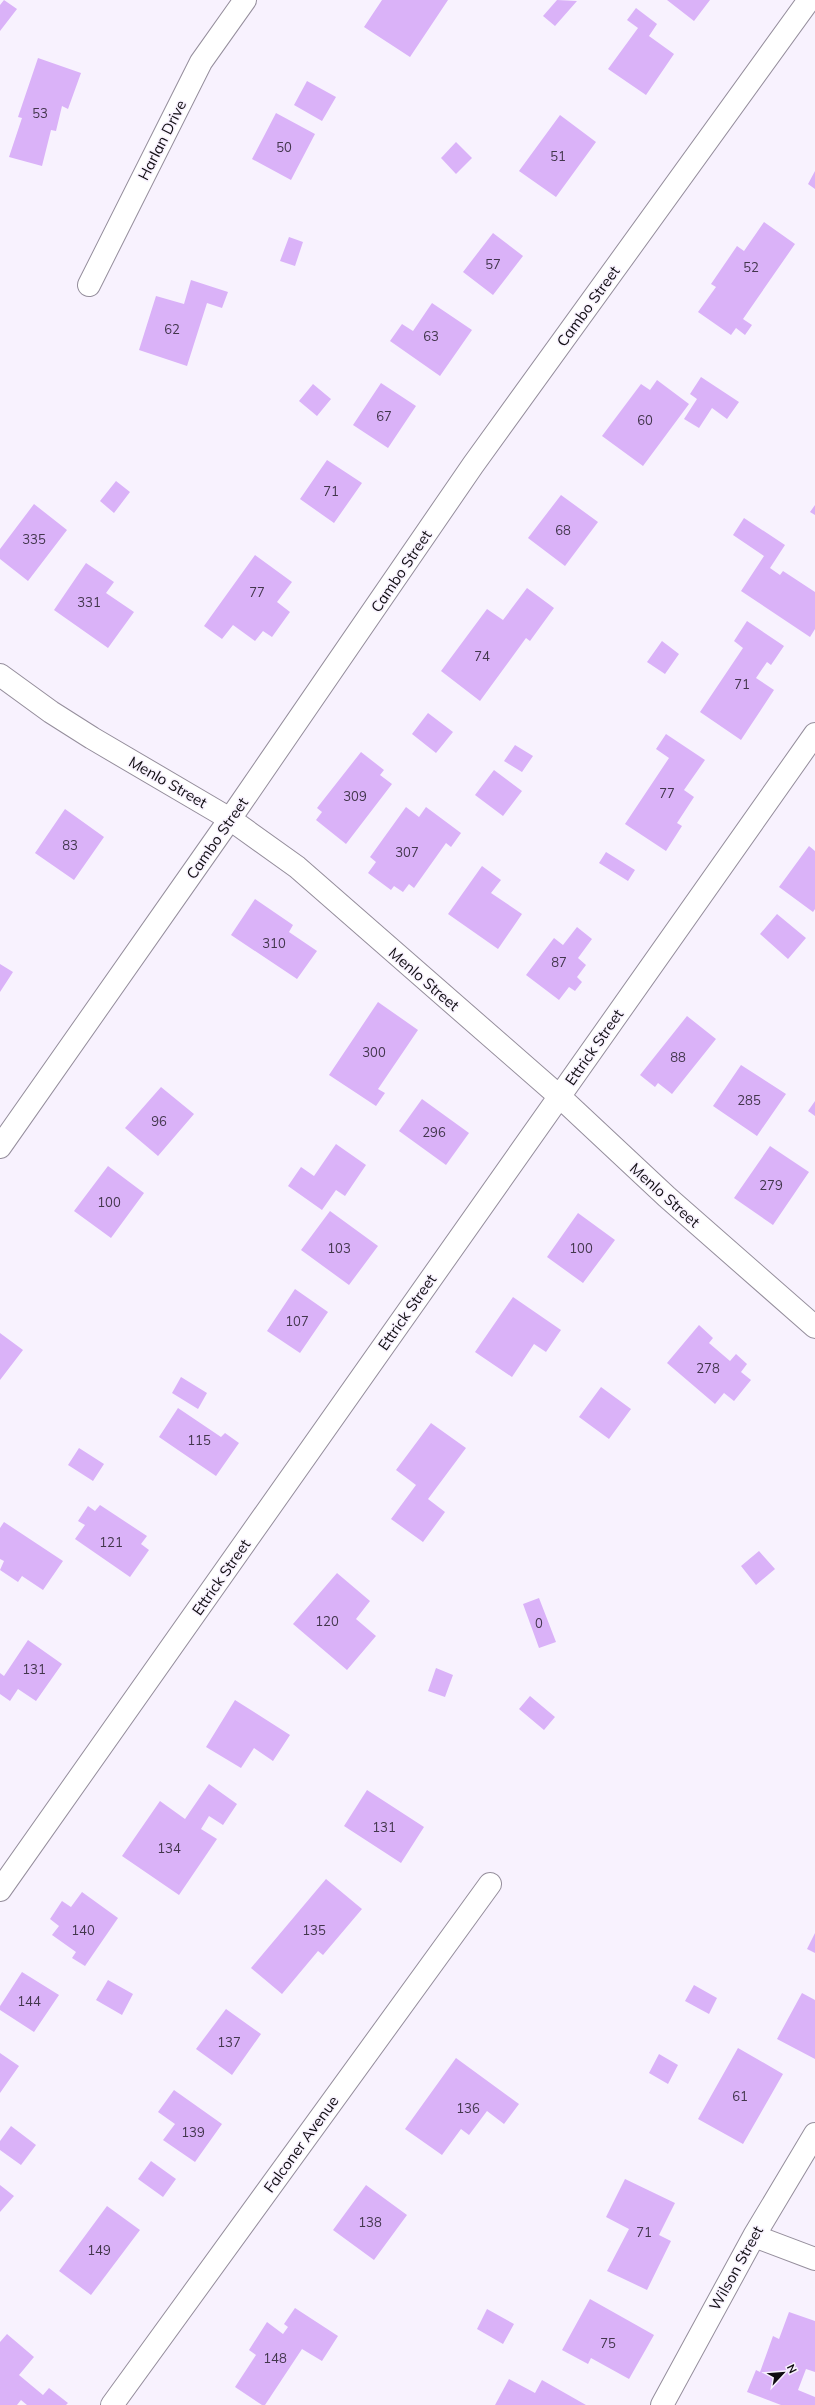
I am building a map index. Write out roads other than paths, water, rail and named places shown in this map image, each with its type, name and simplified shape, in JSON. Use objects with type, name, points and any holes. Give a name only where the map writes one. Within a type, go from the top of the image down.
[{"type":"street","name":"Harlan Drive","points":[[89,286],[201,62],[245,0]]},
{"type":"street","name":"Cambo Street","points":[[0,1147],[230,819],[473,465],[809,0]]},
{"type":"street","name":"Menlo Street","points":[[0,675],[51,712],[86,734],[230,819],[297,867],[560,1096],[667,1197],[815,1327]]},
{"type":"street","name":"Ettrick Street","points":[[0,1890],[815,734]]},
{"type":"street","name":"Falconer Avenue","points":[[112,2405],[490,1884]]},
{"type":"street","name":"Wilson Street","points":[[662,2405],[754,2236],[815,2134]]},
{"type":"street","points":[[754,2236],[815,2259]]}]
